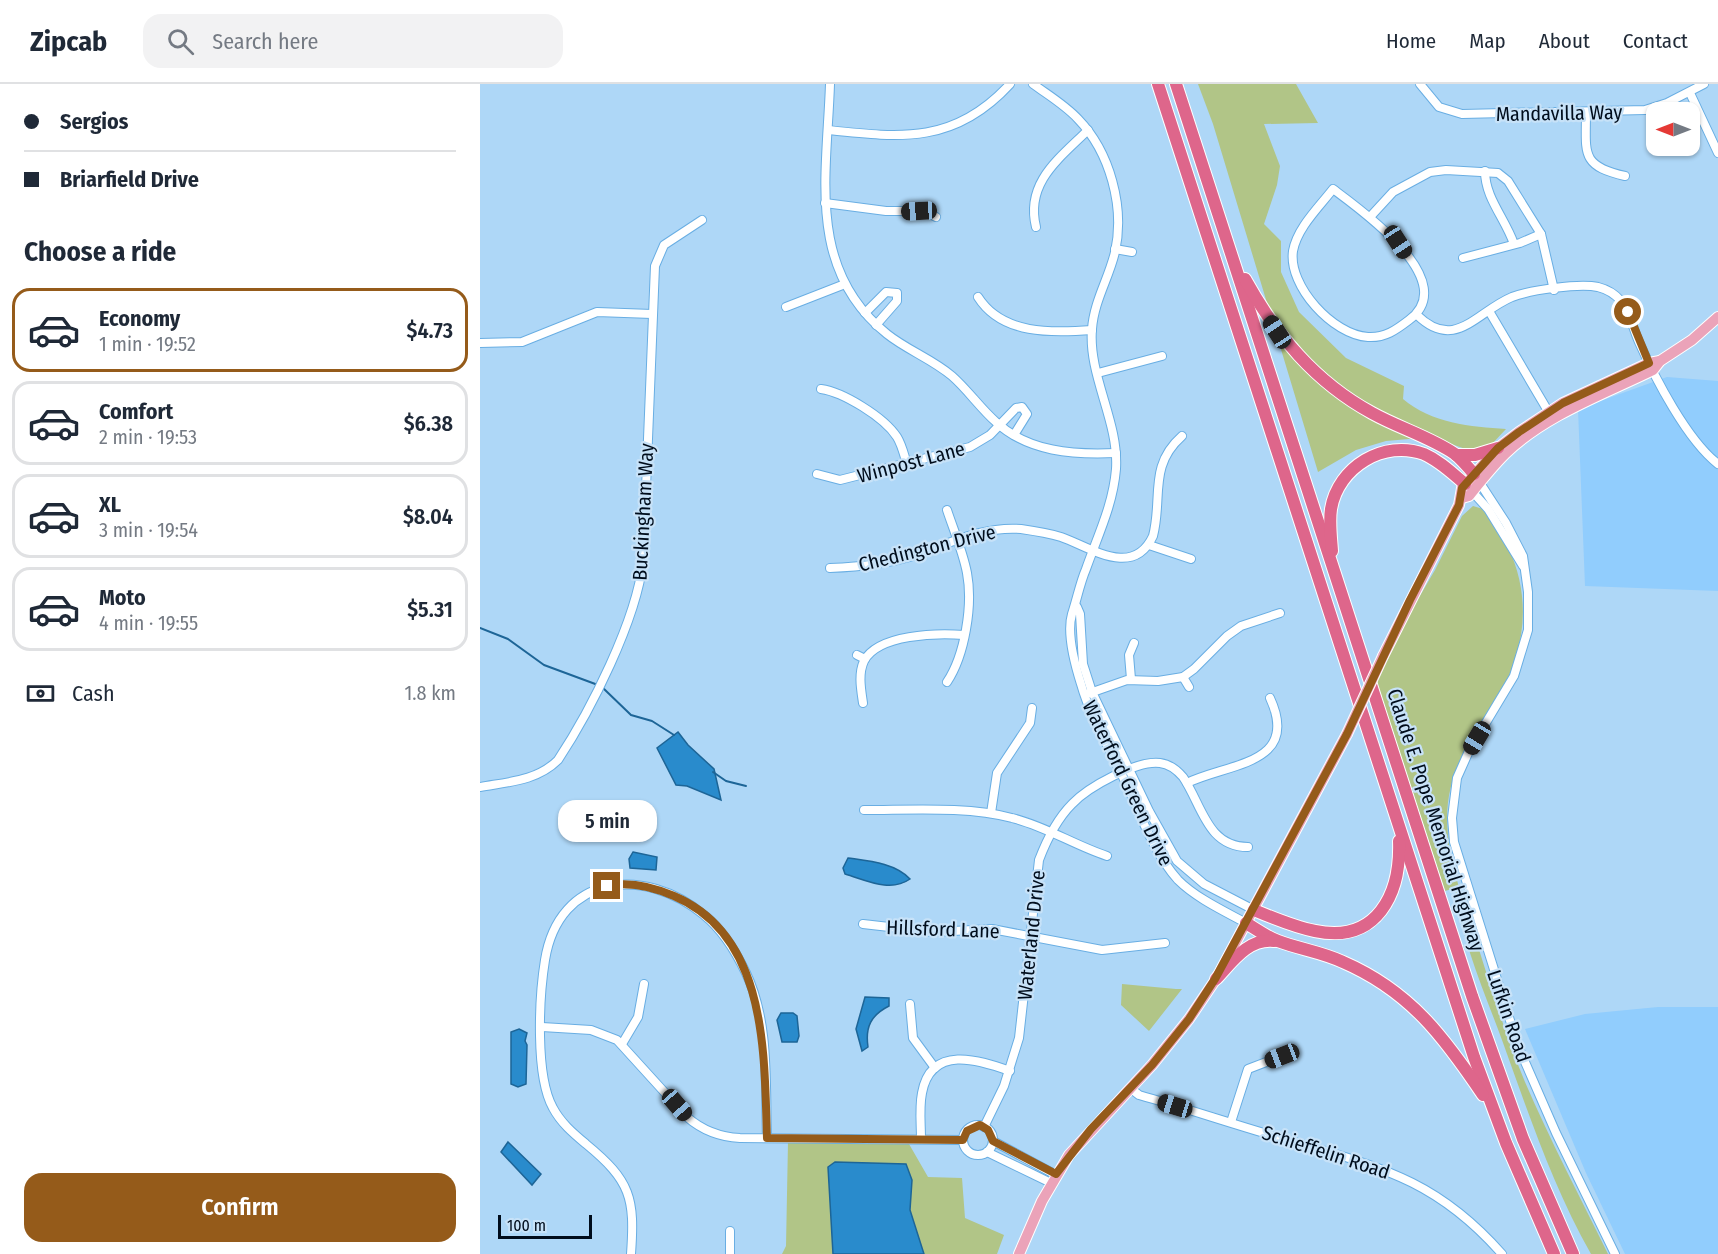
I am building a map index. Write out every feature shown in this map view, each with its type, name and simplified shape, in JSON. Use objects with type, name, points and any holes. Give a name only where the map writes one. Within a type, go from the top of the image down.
[{"type":"highway","name":"Claude E. Pope Memorial Highway","points":[[1158,84],[1399,827],[1494,1111],[1554,1254]]},
{"type":"highway","name":"Claude E. Pope Memorial Highway","points":[[1176,84],[1492,1055],[1537,1172],[1573,1254]]},
{"type":"highway","points":[[1231,253],[1277,332],[1310,368],[1344,396],[1372,413],[1456,455],[1477,478]]},
{"type":"highway","points":[[1456,455],[1475,455],[1498,448]]},
{"type":"highway","points":[[1333,567],[1330,524],[1335,496],[1350,471],[1362,461],[1385,452],[1413,452],[1441,463],[1469,488]]},
{"type":"highway","points":[[1254,910],[1315,931],[1338,933],[1362,925],[1384,908],[1394,892],[1399,874],[1399,827]]},
{"type":"highway","points":[[1246,923],[1277,941]]},
{"type":"highway","points":[[1215,979],[1244,949],[1265,940],[1277,941],[1341,961],[1374,977],[1403,997],[1451,1046],[1494,1111]]},
{"type":"main road","points":[[1477,478],[1543,426],[1654,365],[1692,339],[1718,317]]},
{"type":"main road","points":[[1018,1254],[1054,1179],[1080,1142],[1189,1019],[1215,979],[1254,910],[1292,832],[1347,734],[1461,498],[1462,488],[1469,488],[1498,448],[1548,411],[1654,365]]},
{"type":"street","points":[[830,84],[825,203],[830,248],[845,284],[865,313],[898,342],[948,373],[998,425],[1026,442],[1059,452],[1116,453]]},
{"type":"street","points":[[828,130],[896,137],[928,134],[949,128],[978,113],[1010,84]]},
{"type":"street","name":"Waterford Green Drive","points":[[1033,84],[1070,111],[1099,146],[1114,188],[1118,216],[1115,249],[1097,303],[1092,330],[1098,372],[1116,453],[1112,498],[1081,584],[1072,620],[1073,653],[1088,694],[1125,772],[1152,840],[1170,870],[1185,886],[1246,923]]},
{"type":"street","name":"Mandavilla Way","points":[[1420,84],[1432,102],[1454,113],[1645,110],[1690,93],[1704,84]]},
{"type":"street","points":[[1690,93],[1718,153]]},
{"type":"street","points":[[1586,112],[1586,146],[1591,160],[1604,171],[1625,176]]},
{"type":"street","points":[[1036,226],[1032,213],[1034,200],[1043,177],[1050,166],[1088,130]]},
{"type":"street","points":[[1370,217],[1393,192],[1423,174],[1446,170],[1498,173],[1508,181],[1541,234],[1554,290]]},
{"type":"street","points":[[1485,171],[1486,190],[1507,223],[1514,244]]},
{"type":"street","points":[[1333,189],[1398,242],[1421,281],[1424,299],[1416,315],[1388,334],[1360,336],[1315,307],[1302,289],[1293,262],[1295,243],[1333,189]]},
{"type":"street","points":[[825,203],[886,212],[925,211],[936,217]]},
{"type":"street","name":"Buckingham Way","points":[[480,787],[530,778],[547,771],[558,760],[603,675],[635,603],[643,562],[653,277],[661,249],[675,235],[702,220]]},
{"type":"street","points":[[1463,258],[1541,234]]},
{"type":"street","points":[[1115,249],[1132,252]]},
{"type":"street","points":[[786,307],[845,284]]},
{"type":"street","points":[[1416,315],[1429,325],[1446,331],[1459,329],[1515,296],[1596,286],[1614,295],[1628,312],[1697,443],[1718,464]]},
{"type":"street","points":[[865,313],[886,292],[897,293],[897,301],[876,325]]},
{"type":"street","points":[[978,297],[992,314],[1021,327],[1057,332],[1092,330]]},
{"type":"street","points":[[1489,311],[1548,411]]},
{"type":"street","points":[[480,343],[522,342],[597,312],[652,314]]},
{"type":"street","points":[[1098,372],[1162,356]]},
{"type":"street","points":[[821,389],[834,390],[881,420],[897,437],[907,464]]},
{"type":"street","name":"Winpost Lane","points":[[817,474],[840,480],[970,447],[990,435],[1016,408],[1024,408],[1027,414],[1014,435]]},
{"type":"street","points":[[1182,436],[1168,450],[1160,465],[1155,527],[1149,545],[1160,551],[1191,559]]},
{"type":"street","name":"Lufkin Road","points":[[1477,478],[1506,523],[1522,556],[1529,605],[1526,643],[1514,676],[1469,752],[1457,778],[1452,818],[1454,843],[1518,1046],[1556,1133],[1615,1254]]},
{"type":"street","name":"Lufkin Road","points":[[1469,488],[1488,509],[1523,566]]},
{"type":"street","points":[[947,510],[968,583],[964,635],[959,659],[947,682]]},
{"type":"street","name":"Chedington Drive","points":[[830,568],[894,560],[979,532],[1010,528],[1053,534],[1107,557],[1124,558],[1149,545]]},
{"type":"street","points":[[1088,694],[1131,679],[1167,680],[1183,676],[1194,669],[1235,630],[1248,623],[1280,613]]},
{"type":"street","points":[[863,703],[861,657],[877,648],[902,639],[934,634],[964,635]]},
{"type":"street","points":[[1131,679],[1129,655],[1134,643]]},
{"type":"street","points":[[1183,676],[1190,687]]},
{"type":"street","points":[[1248,847],[1230,846],[1219,838],[1208,824],[1187,783],[1208,773],[1253,761],[1268,750],[1276,733],[1278,721],[1270,698]]},
{"type":"street","points":[[991,813],[997,773],[1030,723],[1032,708]]},
{"type":"street","name":"Waterland Drive","points":[[984,1127],[1010,1071],[1023,1019],[1036,874],[1039,860],[1051,833],[1074,802],[1125,772],[1144,764],[1163,763],[1178,771],[1187,783]]},
{"type":"street","name":"Waterford Green Drive","points":[[1125,772],[1171,853],[1183,868],[1204,884],[1254,910]]},
{"type":"street","points":[[864,810],[991,813],[1026,822],[1077,846],[1107,856]]},
{"type":"street","points":[[631,1254],[634,1217],[630,1197],[603,1161],[568,1129],[552,1107],[542,1073],[542,1028],[547,951],[560,919],[574,902],[590,892],[621,884],[649,887],[678,897],[706,916],[720,930],[750,982],[762,1027],[767,1138]]},
{"type":"street","name":"Hillsford Lane","points":[[863,924],[933,932],[992,929],[1102,950],[1165,943]]},
{"type":"street","points":[[622,1044],[638,1017],[644,984]]},
{"type":"street","points":[[910,1004],[913,1038],[935,1068]]},
{"type":"street","points":[[542,1028],[591,1030],[622,1044],[687,1117],[700,1127],[730,1137],[963,1140]]},
{"type":"street","points":[[1231,1122],[1248,1069],[1282,1056]]},
{"type":"street","points":[[921,1139],[922,1094],[935,1068],[949,1061],[965,1058],[1010,1071]]},
{"type":"street","name":"Schieffelin Road","points":[[1130,1088],[1139,1095],[1380,1167],[1419,1185],[1455,1208],[1502,1254]]},
{"type":"street","points":[[987,1152],[993,1141],[991,1133],[984,1127],[970,1127],[963,1140],[966,1149],[974,1154],[987,1152],[1054,1179]]},
{"type":"street","points":[[993,1141],[1054,1179]]},
{"type":"street","points":[[730,1231],[730,1254]]},
{"type":"shaded area","points":[[1667,377],[1718,381],[1718,591],[1585,586],[1578,409]]},
{"type":"shaded area","points":[[678,732],[688,745],[714,769],[721,800],[687,786],[676,785],[657,748]]},
{"type":"shaded area","points":[[633,852],[657,857],[656,870],[630,868],[629,859]]},
{"type":"shaded area","points":[[848,858],[889,866],[910,879],[894,885],[886,885],[845,874],[843,868]]},
{"type":"shaded area","points":[[865,997],[889,998],[889,1006],[878,1013],[871,1022],[867,1033],[868,1047],[862,1051],[856,1029]]},
{"type":"shaded area","points":[[1658,1007],[1718,1007],[1718,1254],[1625,1254],[1586,1173],[1525,1029],[1585,1014]]},
{"type":"shaded area","points":[[781,1013],[793,1013],[797,1016],[799,1036],[797,1042],[782,1042],[777,1020]]},
{"type":"shaded area","points":[[519,1029],[527,1033],[525,1041],[527,1045],[526,1084],[518,1087],[511,1084],[511,1032]]},
{"type":"shaded area","points":[[508,1142],[541,1174],[532,1185],[501,1152]]},
{"type":"shaded area","points":[[835,1162],[906,1164],[912,1180],[910,1210],[924,1254],[833,1254],[828,1167]]},
{"type":"green space","points":[[1198,84],[1296,84],[1318,123],[1264,124],[1280,166],[1277,185],[1264,224],[1281,241],[1281,272],[1299,312],[1346,358],[1404,386],[1403,399],[1426,414],[1452,422],[1506,429],[1492,444],[1471,451],[1443,441],[1409,439],[1386,441],[1356,450],[1318,472],[1213,124]]},
{"type":"green space","points":[[1473,506],[1483,509],[1508,547],[1521,587],[1522,626],[1519,646],[1505,684],[1466,749],[1453,780],[1447,815],[1450,849],[1463,902],[1518,1065],[1608,1254],[1591,1254],[1577,1229],[1542,1149],[1474,965],[1462,926],[1455,888],[1445,891],[1376,681],[1401,628],[1435,570],[1462,516]]},
{"type":"green space","points":[[1122,984],[1182,989],[1149,1031],[1121,1005]]},
{"type":"green space","points":[[788,1142],[909,1144],[928,1177],[962,1178],[965,1218],[1004,1235],[997,1254],[782,1254],[786,1246]]},
{"type":"waterway","points":[[480,628],[508,639],[544,665],[598,685]]},
{"type":"waterway","points":[[603,688],[631,715],[652,721],[674,735]]},
{"type":"waterway","points":[[713,772],[726,781],[746,786]]},
{"type":"route","points":[[607,886],[637,885],[658,889],[678,897],[706,916],[720,930],[735,953],[750,982],[762,1027],[767,1138],[963,1140],[970,1127],[980,1125],[991,1133],[993,1141],[1056,1174],[1091,1129],[1152,1065],[1189,1019],[1215,979],[1254,910],[1292,832],[1347,734],[1410,600],[1459,505],[1462,488],[1498,448],[1548,411],[1649,363],[1628,312]]}]
